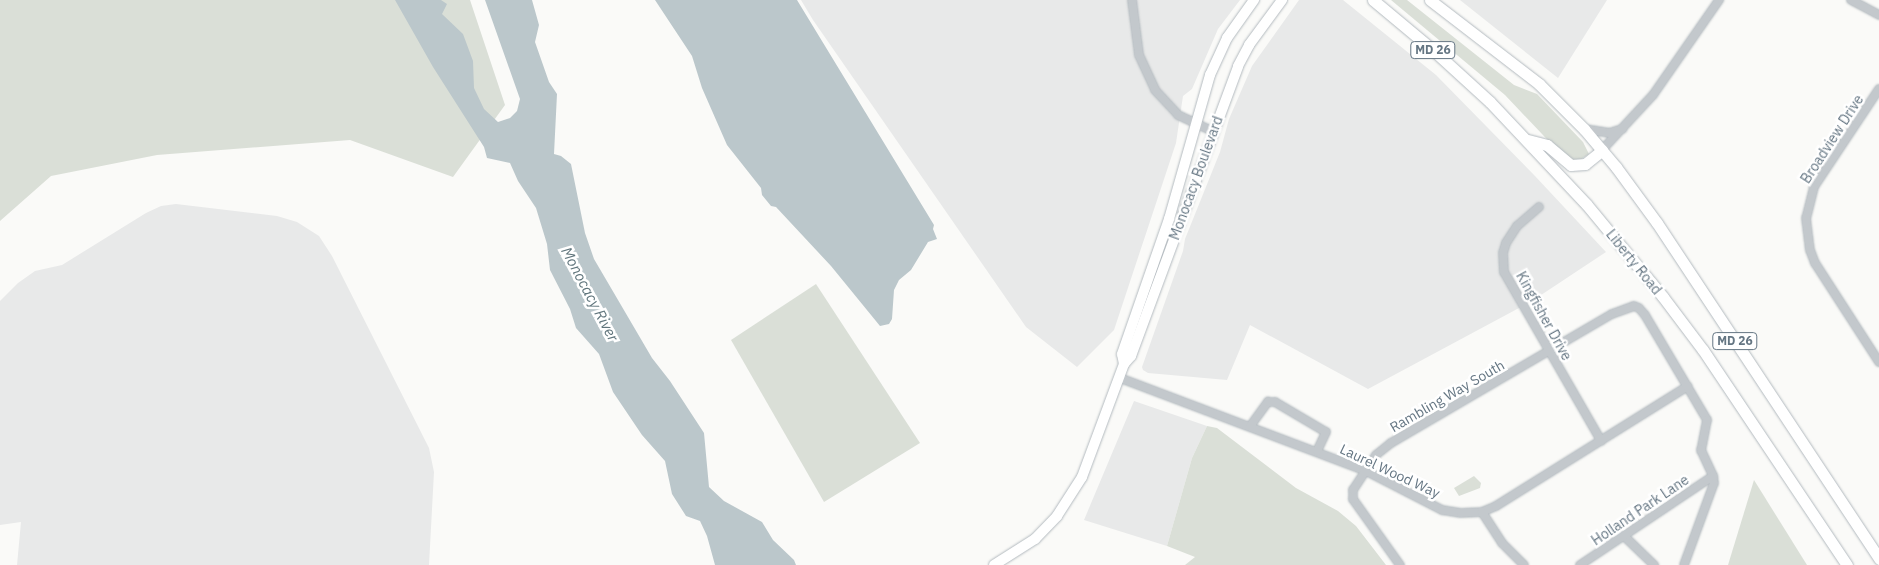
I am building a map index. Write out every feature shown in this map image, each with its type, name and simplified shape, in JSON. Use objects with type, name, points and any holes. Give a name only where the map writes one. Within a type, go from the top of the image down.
[{"type":"main road","name":"Monocacy Boulevard","points":[[1124,364],[1122,354],[1169,219],[1210,75],[1221,50],[1254,0]]},
{"type":"main road","name":"Monocacy Boulevard","points":[[994,565],[1035,539],[1057,516],[1070,498],[1091,458],[1124,364],[1131,356],[1213,131],[1245,51],[1282,0]]},
{"type":"main road","name":"Liberty Road","points":[[1373,0],[1458,73],[1527,140],[1587,205],[1683,323],[1847,565]]},
{"type":"main road","name":"MD 26","points":[[1430,0],[1511,60],[1553,97],[1602,150],[1657,223],[1879,559]]},
{"type":"main road","points":[[1527,140],[1547,146],[1571,165],[1585,164],[1602,150]]},
{"type":"street","points":[[1132,0],[1135,40],[1148,77],[1169,107],[1178,115],[1213,131]]},
{"type":"street","points":[[1602,150],[1624,128],[1664,80],[1719,0]]},
{"type":"street","points":[[1851,0],[1879,15]]},
{"type":"street","name":"Broadview Drive","points":[[1879,89],[1814,187],[1806,218],[1810,250],[1815,264],[1879,362]]},
{"type":"street","points":[[1584,129],[1609,133],[1624,128]]},
{"type":"street","name":"Kingfisher Drive","points":[[1539,207],[1510,235],[1503,254],[1503,265],[1513,290],[1601,441]]},
{"type":"street","name":"Rambling Way South","points":[[1400,565],[1353,499],[1353,490],[1364,470],[1383,448],[1628,307],[1639,308],[1688,386]]},
{"type":"street","name":"Laurel Wood Way","points":[[1120,378],[1317,451],[1364,470],[1442,510],[1461,513],[1482,512],[1509,498],[1688,386]]},
{"type":"street","points":[[1684,565],[1714,483],[1714,476],[1701,450],[1707,420],[1688,386]]},
{"type":"street","points":[[1251,425],[1268,402],[1275,402],[1326,432],[1317,451]]},
{"type":"street","name":"Holland Park Lane","points":[[1580,565],[1714,476]]},
{"type":"street","points":[[1482,512],[1502,543],[1524,565]]},
{"type":"street","points":[[1624,536],[1654,565]]},
{"type":"shaded area","points":[[0,0],[470,0],[505,105],[453,177],[350,140],[157,155],[51,176],[0,221]]},
{"type":"shaded area","points":[[801,0],[1240,0],[1218,29],[1192,89],[1183,96],[1176,143],[1114,330],[1077,367],[1026,327]]},
{"type":"shaded area","points":[[1299,0],[1343,0],[1436,75],[1606,252],[1532,301],[1368,389],[1250,325],[1227,380],[1148,373],[1142,367],[1183,251],[1185,239],[1220,152],[1229,119],[1252,66]]},
{"type":"shaded area","points":[[1391,0],[1407,0],[1514,85],[1537,94],[1583,142],[1589,154],[1580,160],[1573,161],[1560,153],[1505,95]]},
{"type":"shaded area","points":[[1460,0],[1607,0],[1558,78]]},
{"type":"shaded area","points":[[176,204],[277,216],[297,222],[319,236],[332,256],[429,448],[434,472],[429,565],[17,565],[21,522],[0,525],[0,301],[18,283],[35,271],[62,265],[146,213],[161,206]]},
{"type":"shaded area","points":[[816,284],[920,443],[824,502],[731,340]]},
{"type":"shaded area","points":[[1134,401],[1207,426],[1192,458],[1167,546],[1084,520]]},
{"type":"shaded area","points":[[1207,426],[1217,428],[1296,488],[1338,511],[1356,526],[1386,565],[1185,565],[1195,557],[1167,546],[1192,458]]},
{"type":"shaded area","points":[[1474,476],[1481,483],[1480,488],[1459,496],[1454,488]]},
{"type":"shaded area","points":[[1754,480],[1807,565],[1728,565]]},
{"type":"water","name":"Monocacy River","points":[[395,0],[441,0],[447,4],[442,14],[463,34],[473,61],[474,88],[484,109],[498,122],[510,118],[517,111],[520,99],[485,0],[532,0],[539,25],[535,42],[549,82],[557,94],[554,154],[561,156],[571,164],[585,233],[594,259],[652,358],[670,381],[704,433],[709,487],[724,501],[762,522],[773,540],[794,560],[796,565],[715,565],[707,536],[700,521],[686,516],[672,494],[665,461],[642,435],[613,392],[599,354],[576,328],[570,309],[550,270],[547,244],[536,208],[518,181],[510,163],[487,158],[484,147],[433,67]]},
{"type":"water","points":[[655,0],[797,0],[934,225],[933,229],[937,239],[928,242],[911,270],[899,280],[894,290],[892,319],[889,324],[880,326],[831,266],[776,207],[771,206],[762,195],[761,188],[727,145],[702,88],[692,56]]}]
